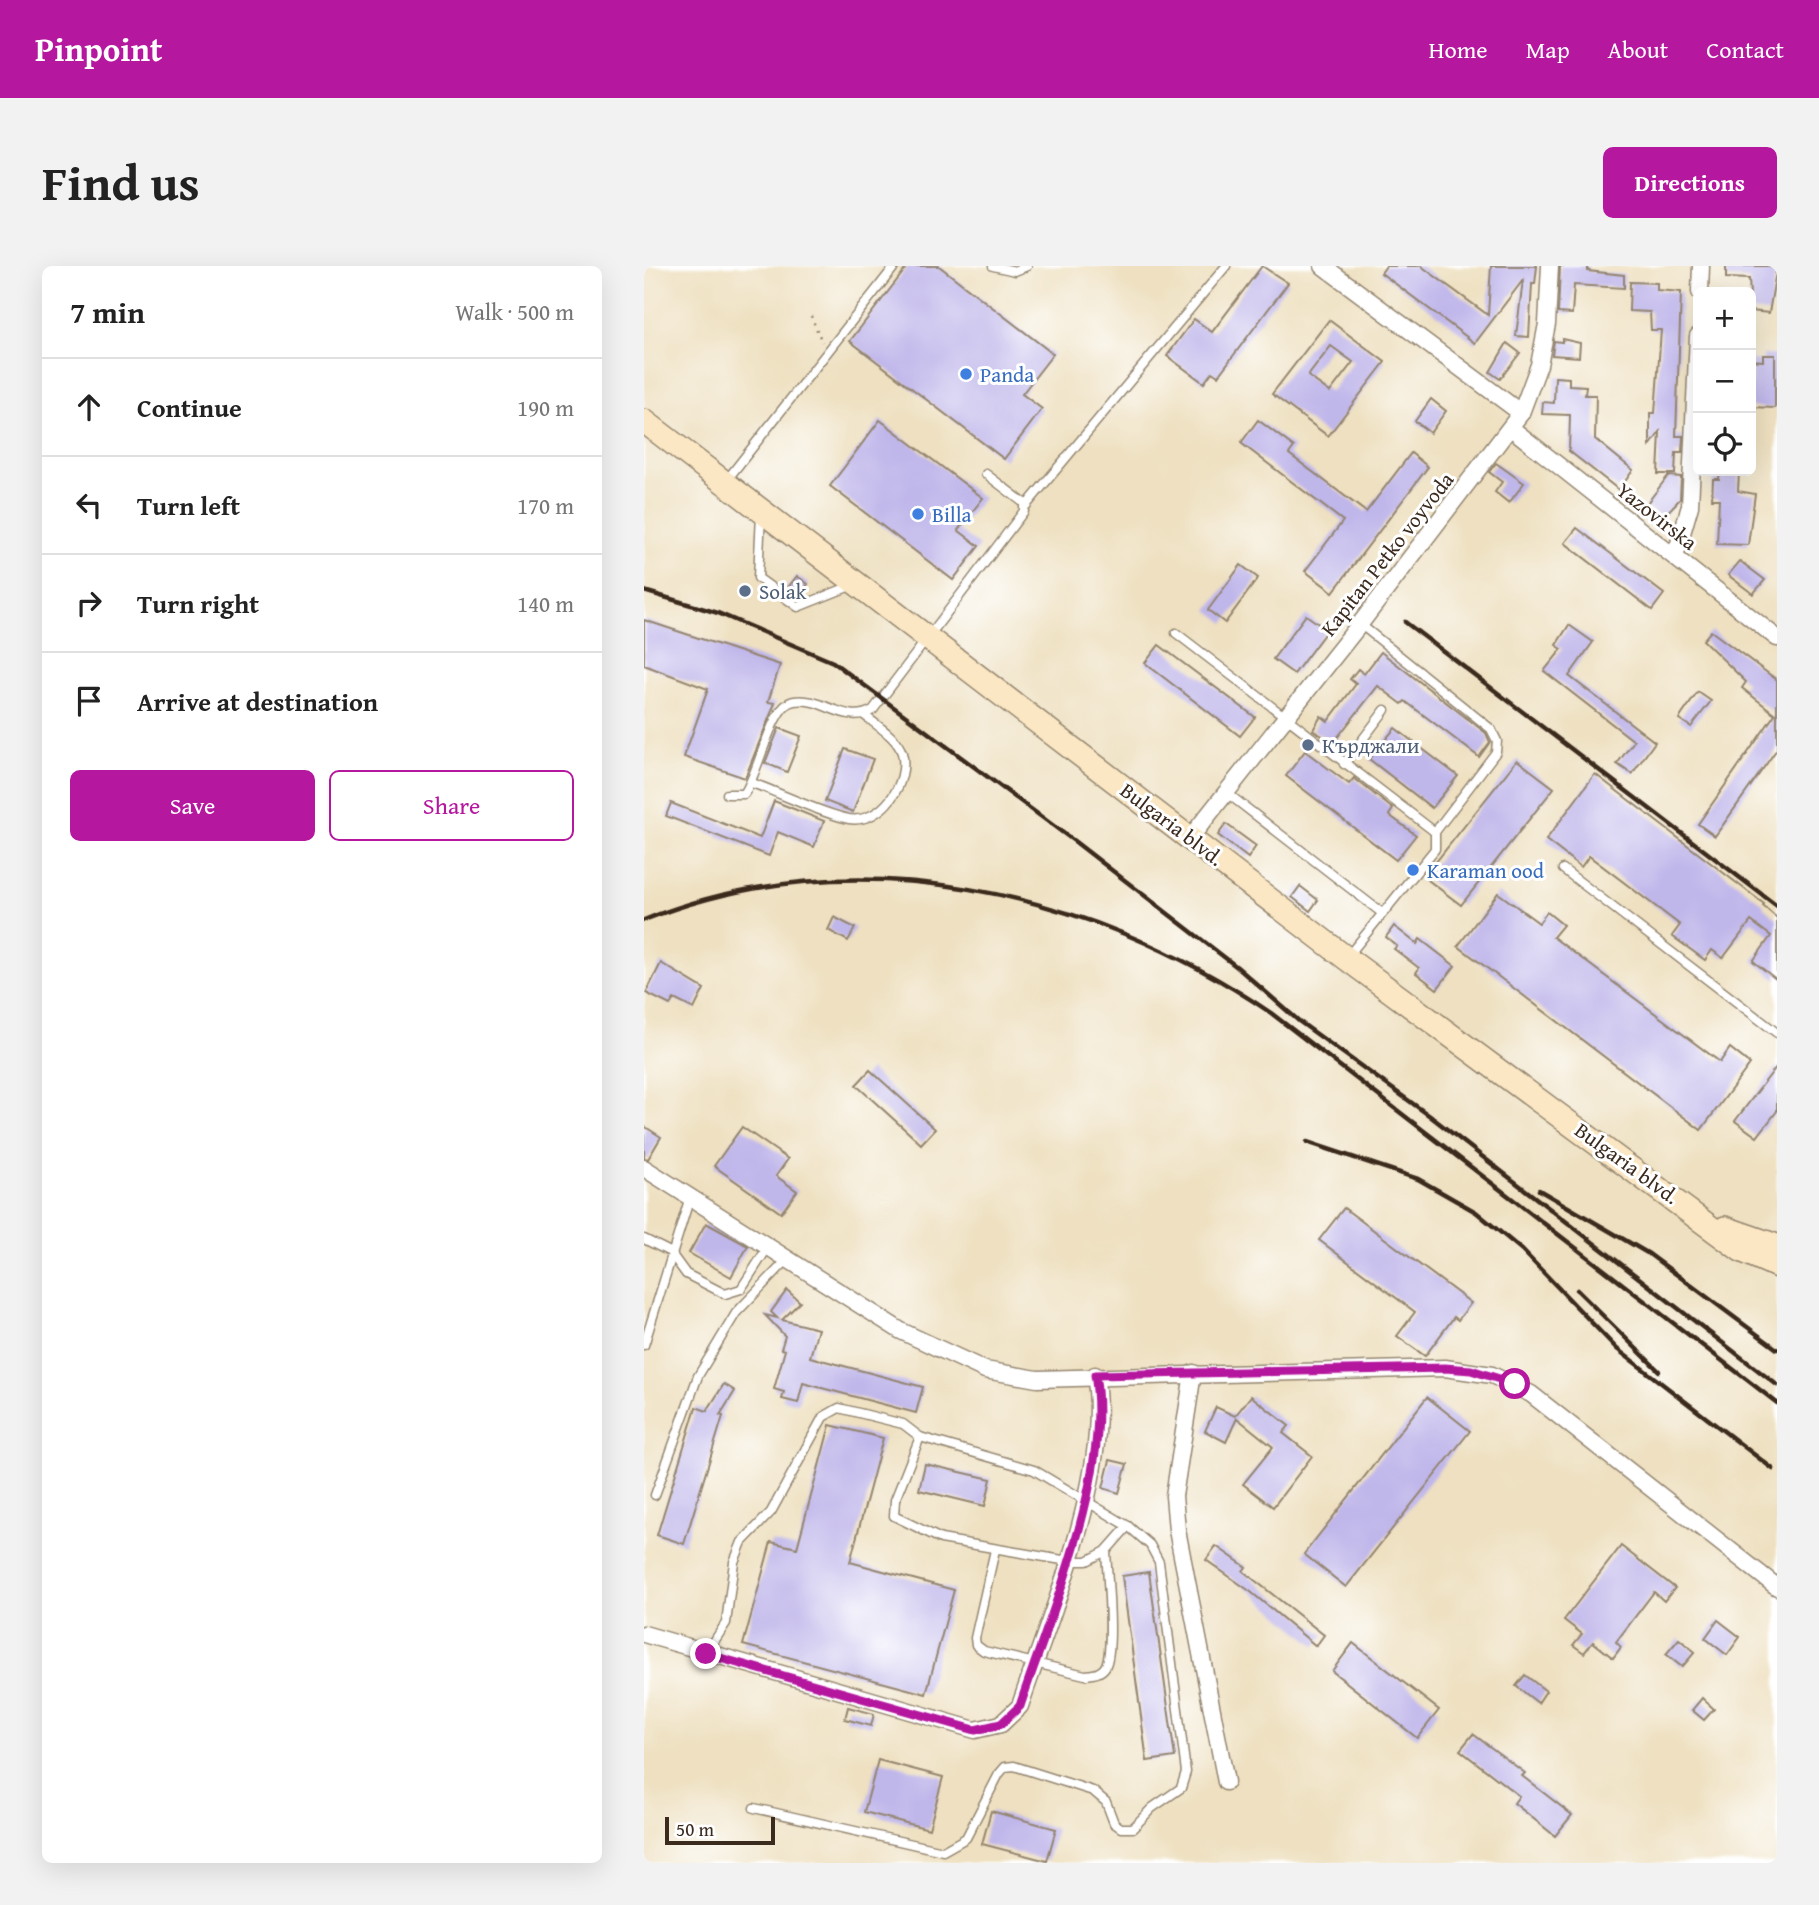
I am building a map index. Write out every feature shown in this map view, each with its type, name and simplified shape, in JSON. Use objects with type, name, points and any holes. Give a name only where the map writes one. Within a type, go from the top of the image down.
[{"type":"street","name":"Kapitan Petko voyvoda","points":[[1190,838],[1360,624],[1521,413],[1539,365],[1547,324],[1550,266]]},
{"type":"street","points":[[1700,287],[1701,266]]},
{"type":"street","points":[[1329,268],[1521,413]]},
{"type":"street","points":[[1675,557],[1690,506],[1697,350]]},
{"type":"street","name":"Bulgaria blvd.","points":[[644,421],[1346,958],[1706,1221],[1741,1250],[1777,1266]]},
{"type":"street","name":"Yazovirska","points":[[1511,428],[1777,638]]},
{"type":"street","points":[[644,1168],[901,1331],[985,1370],[1037,1379],[1095,1375],[1445,1368],[1492,1375],[1531,1394],[1777,1587]]},
{"type":"street","name":"Bulgaria blvd.","points":[[1706,1221],[1777,1246]]},
{"type":"street","points":[[1193,1373],[1174,1496],[1177,1530],[1226,1782]]},
{"type":"street","points":[[644,1634],[975,1730],[1001,1724],[1020,1706],[1086,1498],[1099,1431],[1100,1401],[1095,1375]]},
{"type":"lane","points":[[724,482],[895,266]]},
{"type":"lane","points":[[993,266],[1015,271],[1027,266]]},
{"type":"lane","points":[[727,794],[744,794],[752,783],[779,709],[793,701],[809,702],[855,717],[873,710],[929,639],[1025,507],[1226,266]]},
{"type":"lane","points":[[986,474],[1024,503],[1025,507]]},
{"type":"lane","points":[[761,511],[758,578],[798,607],[857,583]]},
{"type":"lane","points":[[1346,958],[1435,849],[1435,832],[1496,752],[1496,736],[1491,729],[1360,624]]},
{"type":"lane","points":[[1176,633],[1285,720],[1435,832]]},
{"type":"lane","points":[[1344,764],[1385,710]]},
{"type":"lane","points":[[752,783],[850,819],[874,816],[890,804],[902,769],[902,752],[890,736],[864,715]]},
{"type":"lane","points":[[1227,793],[1382,913]]},
{"type":"lane","points":[[1563,869],[1777,1033]]},
{"type":"lane","points":[[644,1345],[670,1252],[690,1197]]},
{"type":"lane","points":[[644,1239],[670,1252],[686,1274],[725,1294],[741,1289],[768,1247]]},
{"type":"lane","points":[[655,1495],[698,1376],[736,1313],[788,1259]]},
{"type":"lane","points":[[706,1654],[726,1623],[734,1562],[742,1542],[771,1512],[823,1417],[839,1408],[903,1424],[920,1437],[1034,1470],[1086,1498],[1128,1526],[1150,1545],[1159,1562],[1186,1772],[1181,1788],[1152,1808],[1133,1828],[1121,1828],[1114,1823],[1107,1802],[1093,1791],[1014,1766],[1005,1767],[999,1774],[966,1838],[943,1851],[754,1808]]},
{"type":"lane","points":[[920,1437],[895,1500],[894,1516],[941,1539],[995,1550],[1068,1561],[1087,1561],[1106,1551],[1128,1526]]},
{"type":"lane","points":[[995,1550],[975,1638],[976,1645],[984,1651],[1085,1675],[1097,1674],[1105,1667],[1110,1651],[1106,1551]]},
{"type":"path","points":[[811,316],[827,354]]},
{"type":"building","name":"Panda","points":[[908,266],[939,266],[1053,354],[1022,394],[1042,409],[1004,459],[850,341]]},
{"type":"building","points":[[1262,266],[1288,283],[1218,376],[1212,372],[1204,383],[1167,356],[1194,319],[1212,332]]},
{"type":"building","points":[[1386,266],[1421,266],[1488,315],[1491,266],[1537,266],[1535,284],[1532,284],[1529,337],[1516,336],[1523,280],[1475,343],[1381,273]]},
{"type":"building","points":[[1560,266],[1588,266],[1588,271],[1624,275],[1624,288],[1574,285],[1572,314],[1558,313]]},
{"type":"building","points":[[1726,266],[1777,266],[1769,313],[1756,312],[1756,287],[1750,287],[1749,279],[1726,278]]},
{"type":"building","points":[[1630,282],[1657,283],[1657,290],[1681,292],[1676,436],[1683,436],[1682,453],[1676,453],[1675,474],[1658,474],[1660,432],[1650,446],[1650,413],[1655,413],[1661,330],[1651,330],[1650,312],[1629,311]]},
{"type":"building","points":[[1329,320],[1385,362],[1328,436],[1272,394]],"holes":[[[1331,346],[1353,362],[1330,392],[1308,376]]]},
{"type":"building","points":[[1562,339],[1580,343],[1579,357],[1552,355],[1554,341],[1562,342]]},
{"type":"building","points":[[1507,343],[1520,353],[1500,379],[1490,372]]},
{"type":"building","points":[[1763,355],[1775,355],[1775,408],[1756,407],[1756,360],[1763,361]]},
{"type":"building","points":[[1555,377],[1569,378],[1569,385],[1586,386],[1585,395],[1596,395],[1595,439],[1633,470],[1619,490],[1569,451],[1570,415],[1542,414],[1543,402],[1554,403]]},
{"type":"building","points":[[1431,399],[1446,411],[1430,433],[1415,421]]},
{"type":"building","name":"Billa","points":[[880,420],[983,498],[958,530],[979,546],[953,580],[830,486]]},
{"type":"building","points":[[1258,420],[1294,447],[1289,454],[1366,512],[1411,453],[1428,467],[1333,592],[1305,571],[1343,521],[1241,443]]},
{"type":"building","points":[[1496,463],[1524,483],[1509,503],[1495,492],[1502,482],[1489,472]]},
{"type":"building","points":[[1668,476],[1681,477],[1680,499],[1662,518],[1645,506]]},
{"type":"building","points":[[1719,476],[1739,476],[1738,491],[1755,494],[1748,545],[1717,544],[1719,499],[1712,499],[1713,479],[1719,479]]},
{"type":"building","points":[[1577,528],[1664,594],[1652,610],[1565,543]]},
{"type":"building","points":[[1740,561],[1765,580],[1753,594],[1728,575]]},
{"type":"building","points":[[1241,565],[1258,578],[1225,623],[1208,610]]},
{"type":"building","points":[[797,576],[808,584],[798,599],[786,590]]},
{"type":"building","points":[[1306,615],[1327,630],[1294,674],[1273,659]]},
{"type":"building","points":[[644,620],[780,665],[768,702],[775,703],[745,778],[684,757],[708,689],[644,665]]},
{"type":"building","points":[[1569,625],[1593,642],[1569,676],[1655,742],[1632,774],[1617,764],[1634,741],[1544,671],[1562,649],[1556,645]]},
{"type":"building","points":[[1711,631],[1777,680],[1777,749],[1715,836],[1698,824],[1775,714],[1742,688],[1746,682],[1703,640]]},
{"type":"building","points":[[1159,645],[1255,717],[1240,736],[1145,663]]},
{"type":"building","points":[[1381,652],[1486,733],[1490,742],[1479,757],[1405,701],[1402,704],[1378,686],[1333,743],[1313,730],[1321,716],[1328,721],[1356,684],[1350,679],[1358,669],[1364,674]]},
{"type":"building","points":[[1698,692],[1711,701],[1691,727],[1679,719]]},
{"type":"building","points":[[779,728],[801,736],[787,772],[765,763]]},
{"type":"building","points":[[1395,728],[1458,776],[1432,808],[1369,759]]},
{"type":"building","points":[[845,749],[873,759],[853,812],[825,801]]},
{"type":"building","points":[[1305,751],[1349,784],[1354,778],[1393,809],[1389,815],[1416,835],[1396,860],[1286,776]]},
{"type":"building","points":[[1517,760],[1554,788],[1461,905],[1424,877]]},
{"type":"building","points":[[1595,774],[1764,904],[1777,918],[1777,980],[1753,961],[1771,936],[1751,921],[1723,958],[1712,950],[1705,960],[1672,936],[1680,925],[1589,856],[1581,867],[1546,840]]},
{"type":"building","points":[[774,801],[824,821],[814,847],[778,832],[769,856],[666,816],[671,803],[760,838]]},
{"type":"building","points":[[1226,824],[1256,846],[1248,858],[1218,835]]},
{"type":"building","points":[[1300,886],[1318,900],[1310,911],[1292,897]]},
{"type":"building","points":[[1498,893],[1539,923],[1547,912],[1563,925],[1553,937],[1720,1062],[1730,1048],[1750,1064],[1701,1130],[1458,946]]},
{"type":"building","points":[[834,917],[855,928],[848,941],[828,930]]},
{"type":"building","points":[[1394,926],[1417,944],[1420,939],[1455,966],[1437,989],[1416,973],[1419,968],[1394,949],[1397,946],[1386,937]]},
{"type":"building","points":[[661,963],[704,989],[694,1009],[674,999],[670,1005],[646,993]]},
{"type":"building","points":[[1777,1066],[1777,1111],[1757,1137],[1735,1121]]},
{"type":"building","points":[[870,1070],[935,1129],[921,1144],[856,1085]]},
{"type":"building","points":[[644,1126],[661,1137],[648,1159],[644,1158]]},
{"type":"building","points":[[742,1127],[788,1159],[776,1176],[797,1191],[781,1213],[714,1166]]},
{"type":"building","points":[[1344,1208],[1471,1303],[1458,1320],[1454,1317],[1425,1356],[1397,1336],[1415,1312],[1319,1240]]},
{"type":"building","points":[[706,1223],[748,1246],[731,1277],[689,1253]]},
{"type":"building","points":[[787,1290],[800,1302],[782,1320],[818,1329],[810,1357],[923,1387],[916,1413],[803,1383],[798,1403],[782,1399],[784,1392],[774,1389],[785,1350],[781,1349],[785,1336],[765,1315],[777,1318],[771,1312]]},
{"type":"building","points":[[724,1384],[735,1391],[720,1415],[723,1416],[684,1544],[657,1535],[696,1407],[707,1411]]},
{"type":"building","points":[[1251,1396],[1289,1426],[1283,1433],[1312,1456],[1273,1507],[1243,1484],[1273,1447],[1237,1418],[1226,1442],[1205,1431],[1216,1407],[1235,1416]]},
{"type":"building","points":[[1427,1397],[1470,1431],[1346,1587],[1304,1554]]},
{"type":"building","points":[[830,1425],[883,1438],[850,1562],[954,1590],[926,1694],[743,1645],[771,1542],[797,1548]]},
{"type":"building","points":[[1110,1460],[1127,1464],[1119,1493],[1103,1488]]},
{"type":"building","points":[[925,1464],[991,1479],[985,1506],[919,1490]]},
{"type":"building","points":[[1216,1546],[1246,1567],[1243,1571],[1324,1635],[1316,1646],[1251,1592],[1206,1560]]},
{"type":"building","points":[[1621,1546],[1675,1588],[1664,1601],[1654,1592],[1616,1642],[1621,1647],[1613,1658],[1593,1642],[1584,1653],[1573,1645],[1582,1634],[1564,1620]]},
{"type":"building","points":[[1149,1572],[1175,1757],[1147,1761],[1122,1576]]},
{"type":"building","points":[[1718,1620],[1740,1637],[1727,1655],[1705,1638]]},
{"type":"building","points":[[1679,1639],[1695,1652],[1682,1667],[1666,1654]]},
{"type":"building","points":[[1353,1643],[1439,1710],[1417,1738],[1332,1671]]},
{"type":"building","points":[[1525,1675],[1546,1691],[1538,1703],[1516,1686]]},
{"type":"building","points":[[1702,1698],[1714,1709],[1704,1720],[1692,1710]]},
{"type":"building","points":[[848,1707],[874,1714],[871,1726],[845,1719]]},
{"type":"building","points":[[1473,1734],[1525,1773],[1522,1776],[1572,1815],[1555,1836],[1514,1803],[1519,1796],[1460,1750]]},
{"type":"building","points":[[878,1760],[943,1777],[929,1829],[864,1812]]},
{"type":"building","points":[[991,1811],[1056,1829],[1047,1861],[982,1844]]},
{"type":"railway","points":[[644,591],[718,613],[833,662],[1074,841],[1237,967],[1300,1022],[1430,1116],[1777,1385]]},
{"type":"railway","points":[[1405,622],[1777,906]]},
{"type":"railway","points":[[644,920],[724,895],[805,882],[887,880],[968,889],[1049,907],[1126,935],[1201,970],[1271,1013],[1777,1403]]},
{"type":"railway","points":[[1307,1142],[1418,1179],[1476,1212],[1522,1250],[1617,1349],[1773,1469]]},
{"type":"railway","points":[[1539,1190],[1649,1254],[1777,1349]]},
{"type":"railway","points":[[1577,1290],[1659,1371]]},
{"type":"place","name":"Panda","points":[[966,374]]},
{"type":"place","name":"Billa","points":[[918,514]]},
{"type":"place","name":"Solak","points":[[745,591]]},
{"type":"place","name":"Кърджали","points":[[1308,745]]},
{"type":"place","name":"Karaman ood","points":[[1413,870]]},
{"type":"route","points":[[706,1654],[975,1730],[1001,1724],[1020,1706],[1086,1498],[1098,1448],[1100,1401],[1095,1375],[1445,1368],[1471,1370],[1515,1384]]}]
